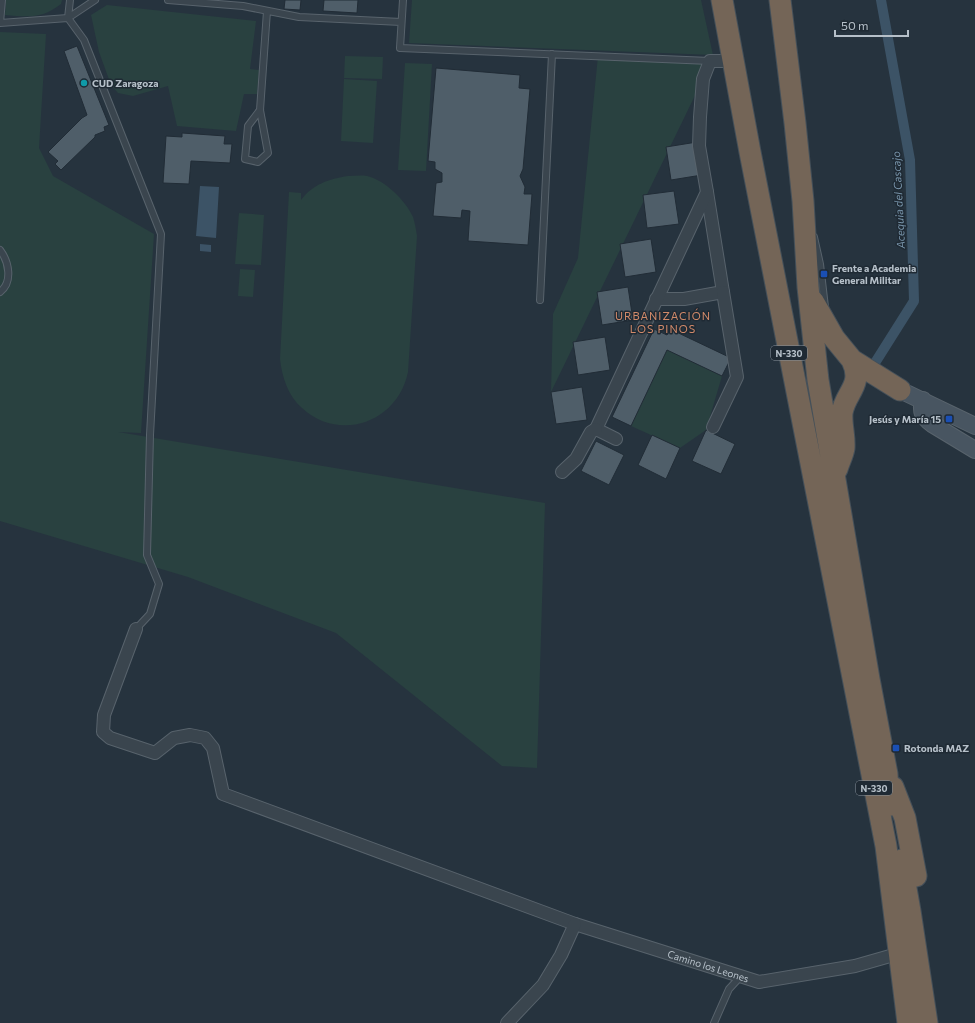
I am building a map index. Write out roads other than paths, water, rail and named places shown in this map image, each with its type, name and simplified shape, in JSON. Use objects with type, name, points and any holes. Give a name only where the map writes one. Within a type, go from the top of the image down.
[{"type":"highway","points":[[714,0],[718,61],[750,152]]},
{"type":"highway","name":"N-330","points":[[722,0],[750,152],[886,846],[908,1023]]},
{"type":"highway","name":"N-330","points":[[780,0],[803,201],[808,287],[818,380],[869,679],[887,774],[888,793],[910,911],[927,1023]]},
{"type":"highway","points":[[808,287],[814,304],[828,328],[839,345],[852,360],[900,390]]},
{"type":"highway","points":[[834,476],[844,449],[842,413],[846,401],[852,392],[856,376],[852,360]]},
{"type":"highway","points":[[852,392],[859,387],[874,384],[882,384],[900,390]]},
{"type":"highway","points":[[829,555],[828,592],[901,1023]]},
{"type":"highway","points":[[887,774],[902,808],[909,838],[940,1023]]},
{"type":"street","points":[[713,427],[737,377],[699,146],[703,79],[718,61]]},
{"type":"street","points":[[562,472],[576,458],[591,432],[596,429],[707,192]]},
{"type":"street","points":[[656,299],[684,299],[723,292]]},
{"type":"street","points":[[900,390],[975,426]]},
{"type":"street","points":[[923,400],[922,411],[926,419],[975,450]]},
{"type":"street","points":[[596,429],[616,439]]},
{"type":"street","name":"Camino los Leones","points":[[136,629],[104,715],[103,732],[110,738],[155,754],[174,738],[190,734],[205,738],[213,748],[222,794],[575,924],[759,982],[855,966],[890,956]]},
{"type":"street","points":[[507,1023],[543,985],[561,955],[575,924]]},
{"type":"lane","points":[[2,0],[0,23],[68,18],[95,0]]},
{"type":"lane","points":[[70,0],[68,18],[84,40],[161,234],[150,435],[147,555],[159,584],[150,614],[136,629]]},
{"type":"lane","points":[[168,0],[243,6],[299,17],[401,22]]},
{"type":"lane","points":[[403,0],[400,48],[718,61]]},
{"type":"lane","points":[[260,110],[248,126],[245,159],[258,162],[268,153],[260,110],[266,11]]},
{"type":"lane","points":[[540,300],[552,54]]},
{"type":"lane","points":[[803,201],[812,229],[820,264],[828,328]]},
{"type":"lane","points":[[0,250],[4,256],[9,273],[6,288],[0,292]]},
{"type":"lane","points":[[714,1023],[729,989],[741,976]]},
{"type":"water","points":[[200,186],[219,187],[216,238],[196,236]]},
{"type":"water","points":[[200,244],[211,245],[211,252],[200,251]]},
{"type":"waterway","name":"Acequia del Cascajo","points":[[873,366],[914,301],[910,160],[881,0]]},
{"type":"place","name":"CUD Zaragoza","points":[[84,83]]},
{"type":"place","name":"Frente a Academia General Militar","points":[[824,274]]},
{"type":"place","name":"Jesús y María 15","points":[[949,419]]},
{"type":"place","name":"Rotonda MAZ","points":[[896,748]]},
{"type":"district","name":"URBANIZACIÓN LOS PINOS","points":[[663,321]]}]
